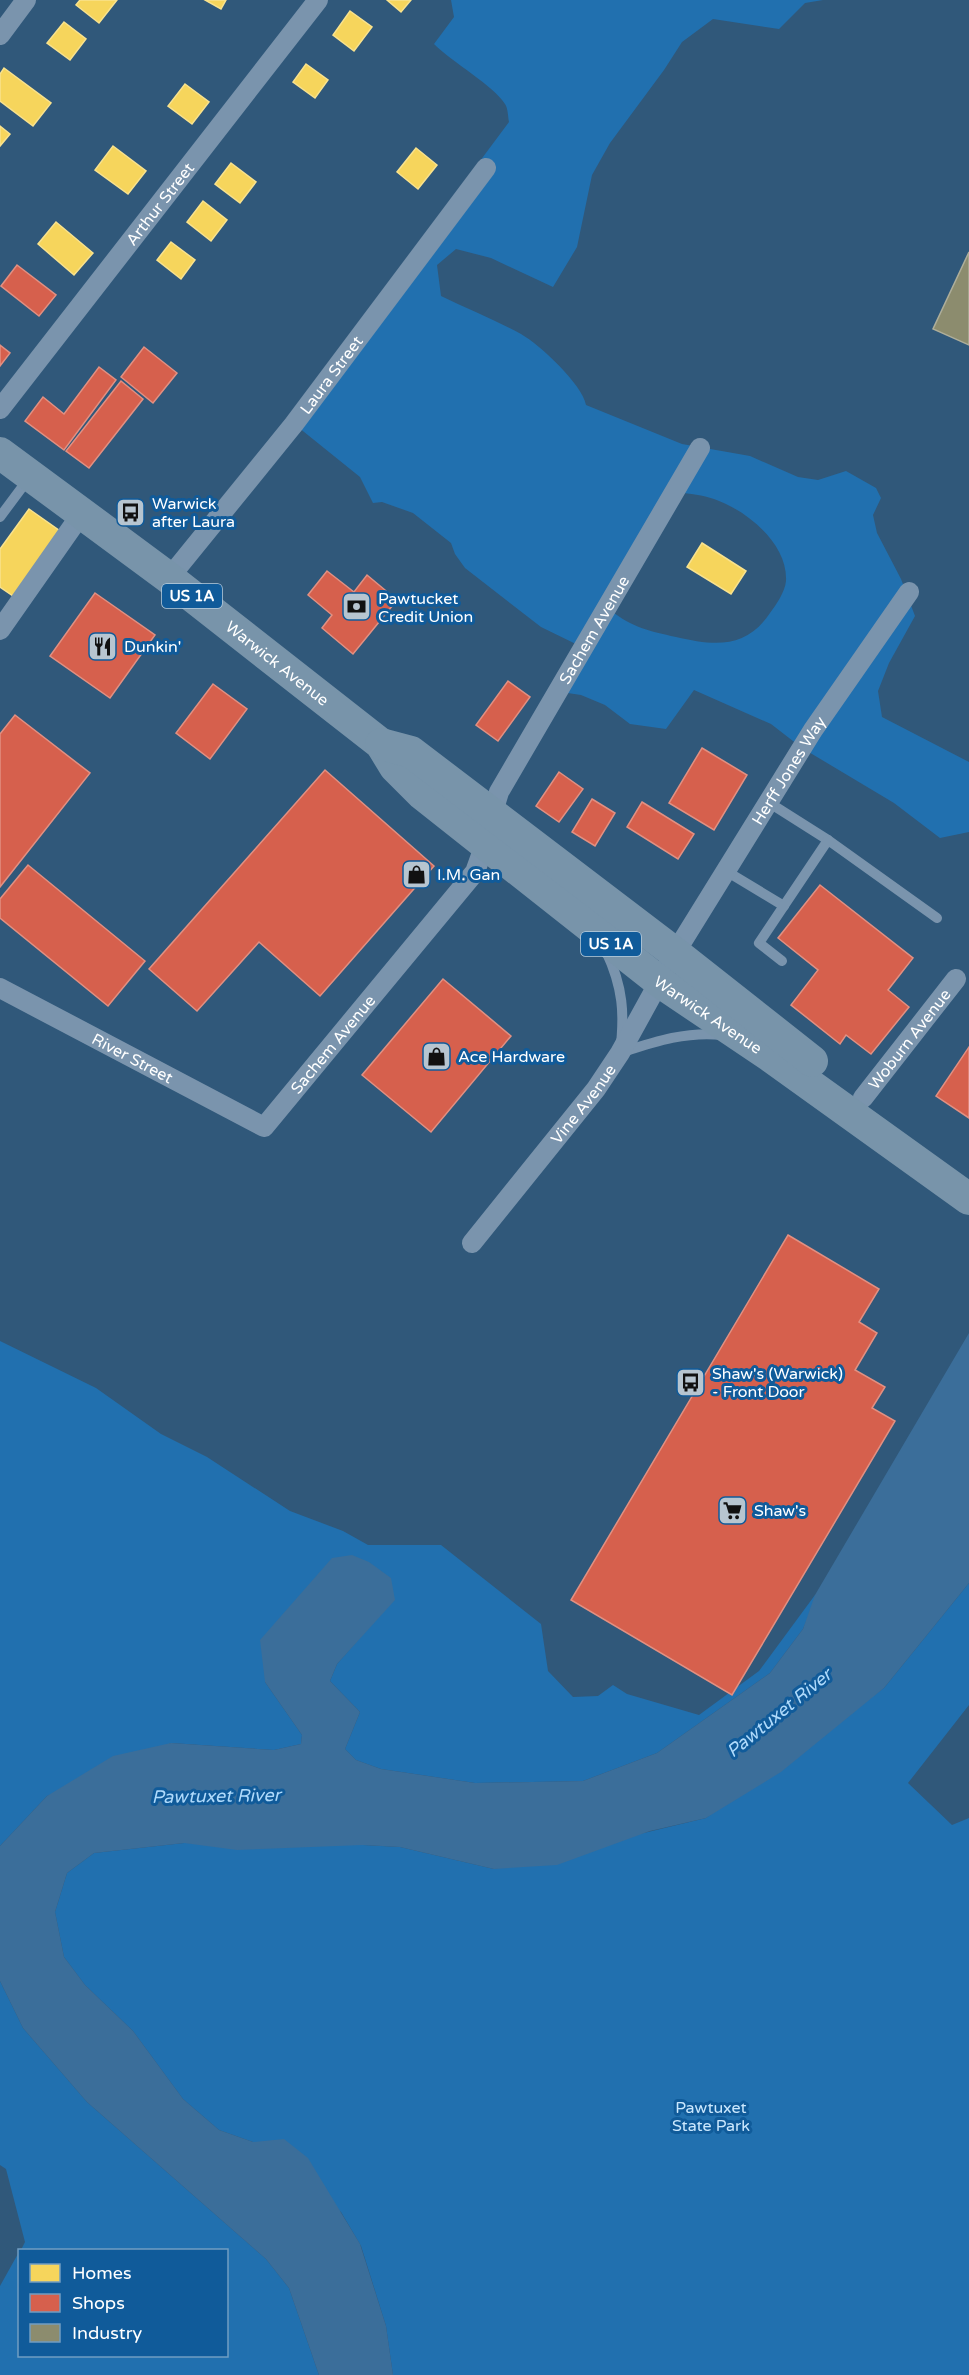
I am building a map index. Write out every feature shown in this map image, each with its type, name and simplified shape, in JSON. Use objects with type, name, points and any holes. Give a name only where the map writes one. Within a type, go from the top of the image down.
[{"type":"main road","name":"Warwick Avenue","points":[[0,453],[169,578],[381,744],[395,767],[415,787],[488,829],[675,953],[969,1183]]},
{"type":"main road","name":"Warwick Avenue","points":[[488,829],[598,934],[660,982],[742,1037],[969,1199]]},
{"type":"street","points":[[0,35],[26,0]]},
{"type":"street","name":"Arthur Street","points":[[0,409],[318,0]]},
{"type":"street","name":"Laura Street","points":[[169,578],[294,424],[486,168]]},
{"type":"street","name":"Sachem Avenue","points":[[264,1127],[474,872],[499,792],[700,448]]},
{"type":"street","points":[[0,629],[82,513]]},
{"type":"street","name":"Herff Jones Way","points":[[675,953],[813,730],[909,592]]},
{"type":"street","name":"Vine Avenue","points":[[472,1243],[596,1089],[620,1053],[675,953]]},
{"type":"street","name":"Woburn Avenue","points":[[863,1098],[956,979]]},
{"type":"street","name":"River Street","points":[[0,988],[264,1127]]},
{"type":"lane","points":[[0,517],[31,476]]},
{"type":"lane","points":[[768,802],[828,840],[937,918]]},
{"type":"lane","points":[[782,961],[759,943],[828,840]]},
{"type":"lane","points":[[726,871],[784,906]]},
{"type":"lane","points":[[598,934],[617,976],[624,1019],[620,1053],[663,1039],[701,1033],[742,1037]]},
{"type":"green space","points":[[451,0],[823,0],[805,3],[779,29],[713,19],[682,42],[610,143],[592,175],[577,247],[553,287],[491,258],[456,249],[437,265],[441,296],[529,339],[569,376],[583,396],[586,405],[682,444],[750,456],[798,477],[818,480],[846,471],[876,488],[881,498],[873,515],[877,533],[901,579],[915,616],[889,663],[878,691],[882,717],[969,762],[969,832],[940,838],[894,803],[802,748],[771,724],[694,690],[666,729],[630,724],[605,705],[581,695],[561,692],[582,647],[541,627],[465,568],[455,554],[451,543],[413,513],[382,502],[373,503],[360,477],[288,419],[509,122],[506,106],[500,97],[434,44],[454,17]],"holes":[[[678,492],[714,499],[739,511],[763,530],[773,541],[780,554],[785,567],[786,581],[782,594],[761,625],[740,639],[717,643],[658,633],[626,621],[610,610]]]},
{"type":"green space","points":[[0,1341],[96,1388],[161,1434],[207,1457],[290,1511],[343,1531],[368,1545],[441,1545],[541,1624],[548,1671],[573,1697],[598,1696],[613,1685],[627,1694],[699,1715],[759,1671],[815,1595],[816,1598],[803,1629],[770,1673],[657,1753],[583,1781],[475,1783],[381,1769],[356,1760],[345,1749],[360,1712],[330,1681],[337,1664],[394,1599],[265,1682],[302,1735],[301,1744],[274,1750],[171,1743],[47,1796],[0,1846]]},
{"type":"green space","name":"Pawtuxet State Park","points":[[969,1583],[969,1705],[908,1783],[952,1825],[969,1818],[969,2375],[393,2375],[386,2326],[361,2246],[341,2212],[253,2142],[219,2130],[183,2099],[133,2031],[85,1985],[64,1957],[55,1912],[67,1873],[94,1853],[184,1843],[400,1847],[494,1869],[706,1818],[884,1688]]},
{"type":"green space","points":[[0,1981],[23,2028],[87,2102],[266,2259],[289,2288],[319,2375],[0,2375],[0,2286],[18,2254],[18,2357],[228,2357],[228,2249],[22,2249],[25,2242],[6,2169],[0,2165]]},
{"type":"water","name":"Pawtuxet River","points":[[969,1333],[969,1583],[884,1688],[781,1772],[706,1818],[650,1831],[557,1865],[494,1869],[400,1847],[363,1845],[237,1850],[184,1843],[94,1853],[67,1873],[55,1912],[64,1957],[85,1985],[133,2031],[183,2099],[219,2130],[253,2142],[284,2139],[308,2158],[360,2244],[386,2326],[393,2375],[319,2375],[289,2288],[266,2259],[87,2102],[23,2028],[0,1981],[0,1846],[47,1796],[113,1756],[171,1743],[274,1750],[301,1744],[302,1735],[265,1682],[260,1640],[332,1558],[352,1555],[369,1562],[391,1578],[395,1600],[337,1664],[330,1681],[360,1712],[345,1749],[356,1760],[381,1769],[475,1783],[583,1781],[657,1753],[770,1673],[803,1629],[815,1595]]},
{"type":"building: Homes","points":[[80,0],[117,0],[99,23],[76,5]]},
{"type":"building: Homes","points":[[205,0],[226,0],[221,9]]},
{"type":"building: Homes","points":[[387,0],[411,0],[401,12]]},
{"type":"building: Homes","points":[[350,11],[372,27],[354,51],[333,35]]},
{"type":"building: Homes","points":[[64,22],[86,39],[70,60],[47,43]]},
{"type":"building: Homes","points":[[306,64],[328,80],[315,98],[293,82]]},
{"type":"building: Homes","points":[[4,68],[51,103],[33,126],[0,101],[0,74]]},
{"type":"building: Homes","points":[[185,84],[209,102],[192,124],[168,106]]},
{"type":"building: Homes","points":[[0,126],[10,134],[0,146]]},
{"type":"building: Homes","points":[[113,146],[146,171],[128,194],[95,170]]},
{"type":"building: Homes","points":[[416,148],[437,165],[418,189],[397,172]]},
{"type":"building: Homes","points":[[231,163],[256,182],[240,203],[215,184]]},
{"type":"building: Homes","points":[[203,201],[227,220],[211,241],[187,222]]},
{"type":"building: Homes","points":[[56,222],[93,253],[74,275],[38,244]]},
{"type":"building: Homes","points":[[171,242],[195,260],[181,279],[157,260]]},
{"type":"building: Homes","points":[[29,509],[60,531],[13,596],[0,587],[0,549]]},
{"type":"building: Homes","points":[[702,543],[746,571],[731,594],[687,567]]},
{"type":"building: Shops","points":[[17,265],[56,295],[39,316],[1,286]]},
{"type":"building: Shops","points":[[0,345],[10,353],[0,366]]},
{"type":"building: Shops","points":[[144,347],[177,373],[153,403],[121,377]]},
{"type":"building: Shops","points":[[99,367],[116,380],[64,450],[25,421],[43,397],[64,414]]},
{"type":"building: Shops","points":[[121,381],[143,399],[89,468],[66,451]]},
{"type":"building: Shops","name":"Pawtucket Credit Union","points":[[327,571],[354,592],[367,575],[397,600],[353,654],[322,628],[332,615],[308,595]]},
{"type":"building: Shops","name":"Dunkin'","points":[[95,593],[155,635],[110,698],[50,656]]},
{"type":"building: Shops","points":[[508,681],[530,697],[498,741],[476,725]]},
{"type":"building: Shops","points":[[213,684],[247,709],[210,759],[176,733]]},
{"type":"building: Shops","points":[[15,715],[90,773],[0,887],[0,734]]},
{"type":"building: Shops","points":[[702,748],[747,775],[714,830],[669,803]]},
{"type":"building: Shops","points":[[325,770],[434,866],[320,996],[259,942],[197,1011],[149,969]]},
{"type":"building: Shops","points":[[559,772],[583,789],[559,822],[536,806]]},
{"type":"building: Shops","points":[[592,799],[615,813],[595,846],[572,832]]},
{"type":"building: Shops","points":[[642,802],[694,834],[678,859],[627,827]]},
{"type":"building: Shops","points":[[28,865],[145,961],[108,1006],[0,918],[0,899]]},
{"type":"building: Shops","points":[[820,885],[913,958],[888,990],[909,1007],[871,1054],[846,1035],[840,1044],[791,1005],[818,970],[778,938]]},
{"type":"building: Shops","name":"Ace Hardware","points":[[443,979],[511,1036],[431,1132],[362,1075]]},
{"type":"building: Shops","points":[[969,1047],[969,1118],[936,1096]]},
{"type":"building: Shops","name":"Shaw's","points":[[788,1235],[879,1289],[859,1322],[877,1333],[855,1370],[885,1387],[872,1408],[895,1421],[732,1695],[571,1600]]},
{"type":"building: Industry","points":[[969,252],[969,345],[933,329]]},
{"type":"place","name":"Warwick after Laura","points":[[131,512]]},
{"type":"place","name":"Pawtucket Credit Union","points":[[357,607]]},
{"type":"place","name":"Dunkin'","points":[[103,646]]},
{"type":"place","name":"I.M. Gan","points":[[416,874]]},
{"type":"place","name":"Ace Hardware","points":[[437,1056]]},
{"type":"place","name":"Shaw's (Warwick) - Front Door","points":[[691,1382]]},
{"type":"place","name":"Shaw's","points":[[733,1510]]}]
